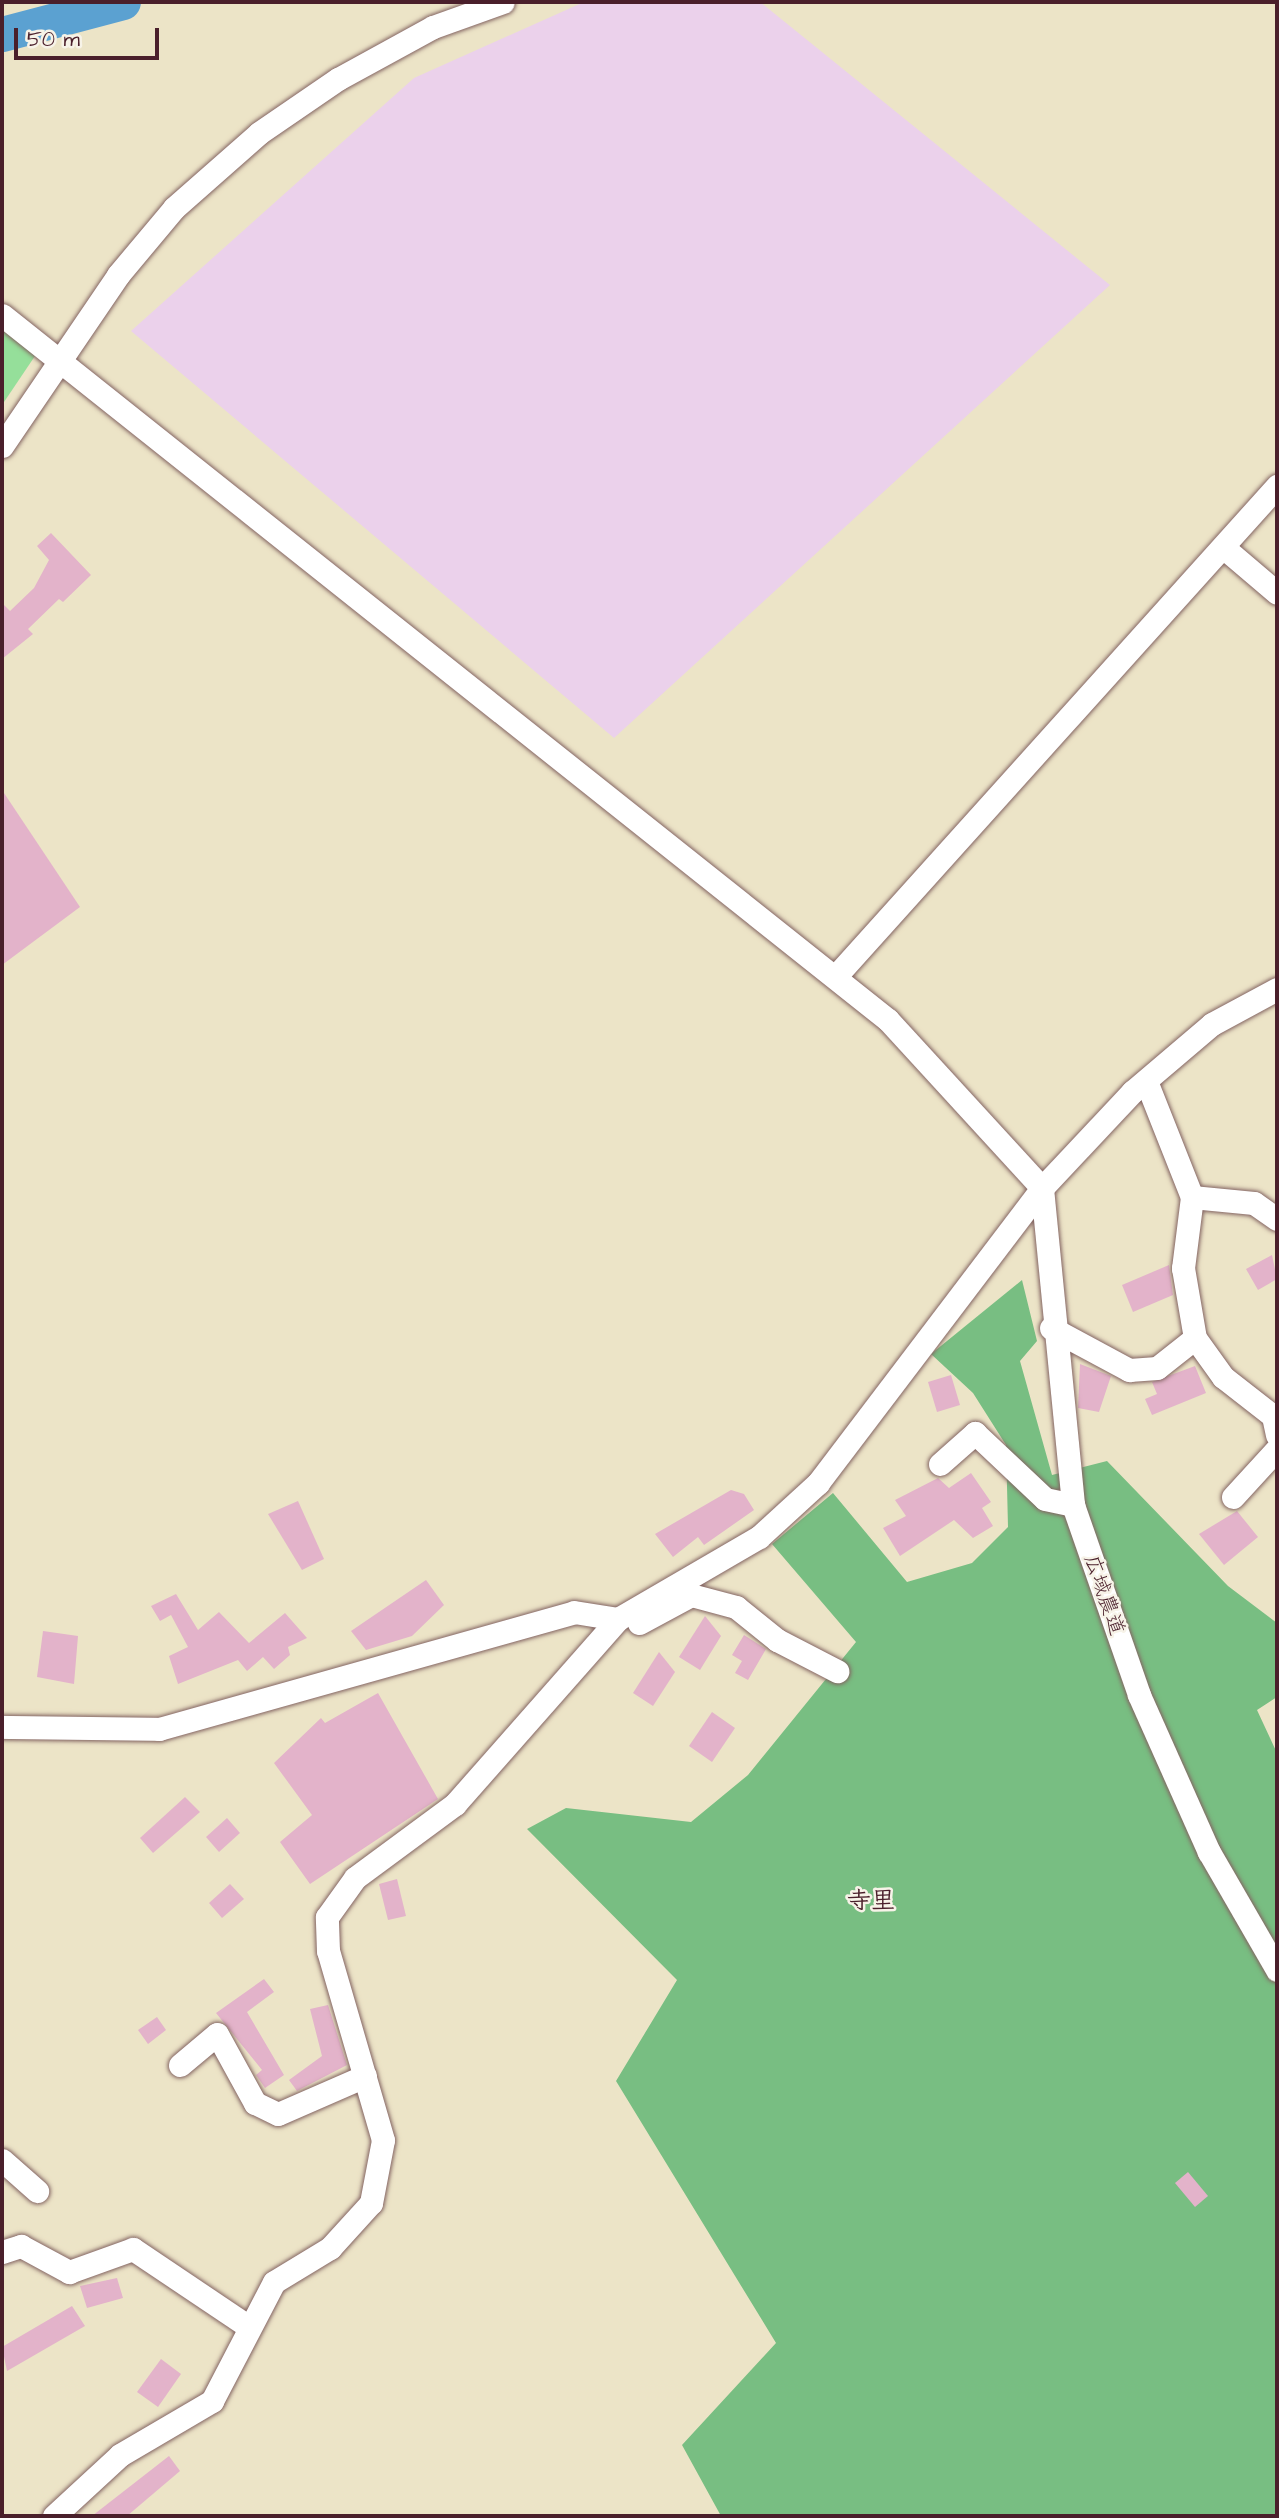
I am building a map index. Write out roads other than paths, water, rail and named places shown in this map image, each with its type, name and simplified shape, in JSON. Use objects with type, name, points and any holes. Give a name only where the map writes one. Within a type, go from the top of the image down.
[{"type":"street","points":[[2,446],[53,356],[174,208],[259,133],[433,26],[503,2]]},
{"type":"street","points":[[2,315],[888,1020],[1042,1188]]},
{"type":"street","points":[[835,977],[1277,486]]},
{"type":"street","points":[[1223,547],[1277,593]]},
{"type":"street","points":[[54,2516],[120,2455],[212,2400],[274,2282],[330,2248],[371,2203],[383,2140],[328,1951],[327,1917],[355,1878],[455,1804],[618,1619],[759,1537],[818,1483],[1042,1188],[1146,1081],[1212,1024],[1277,989]]},
{"type":"street","points":[[1146,1081],[1192,1197],[1183,1268],[1195,1338],[1223,1377],[1273,1416],[1277,1435]]},
{"type":"street","name":"広域農道","points":[[1042,1188],[1051,1328],[1073,1505],[1139,1695],[1209,1852],[1277,1970]]},
{"type":"street","points":[[1192,1197],[1254,1203],[1277,1219]]},
{"type":"street","points":[[1051,1328],[1129,1370],[1157,1368],[1195,1338]]},
{"type":"street","points":[[940,1464],[975,1433],[1045,1499],[1073,1505]]},
{"type":"street","points":[[1233,1497],[1277,1449]]},
{"type":"street","points":[[559,1686],[581,1678],[623,1632],[691,1595],[736,1607],[776,1640],[837,1671]]},
{"type":"street","points":[[2,1727],[159,1729],[574,1612],[618,1619]]},
{"type":"street","points":[[180,2065],[217,2034],[255,2103],[278,2114],[365,2076]]},
{"type":"street","points":[[2,2160],[37,2191]]},
{"type":"street","points":[[2,2252],[20,2246],[69,2272],[133,2249],[249,2328]]},
{"type":"waterway","points":[[2,34],[123,2]]},
{"type":"district","name":"寺里","points":[[871,1902]]}]
